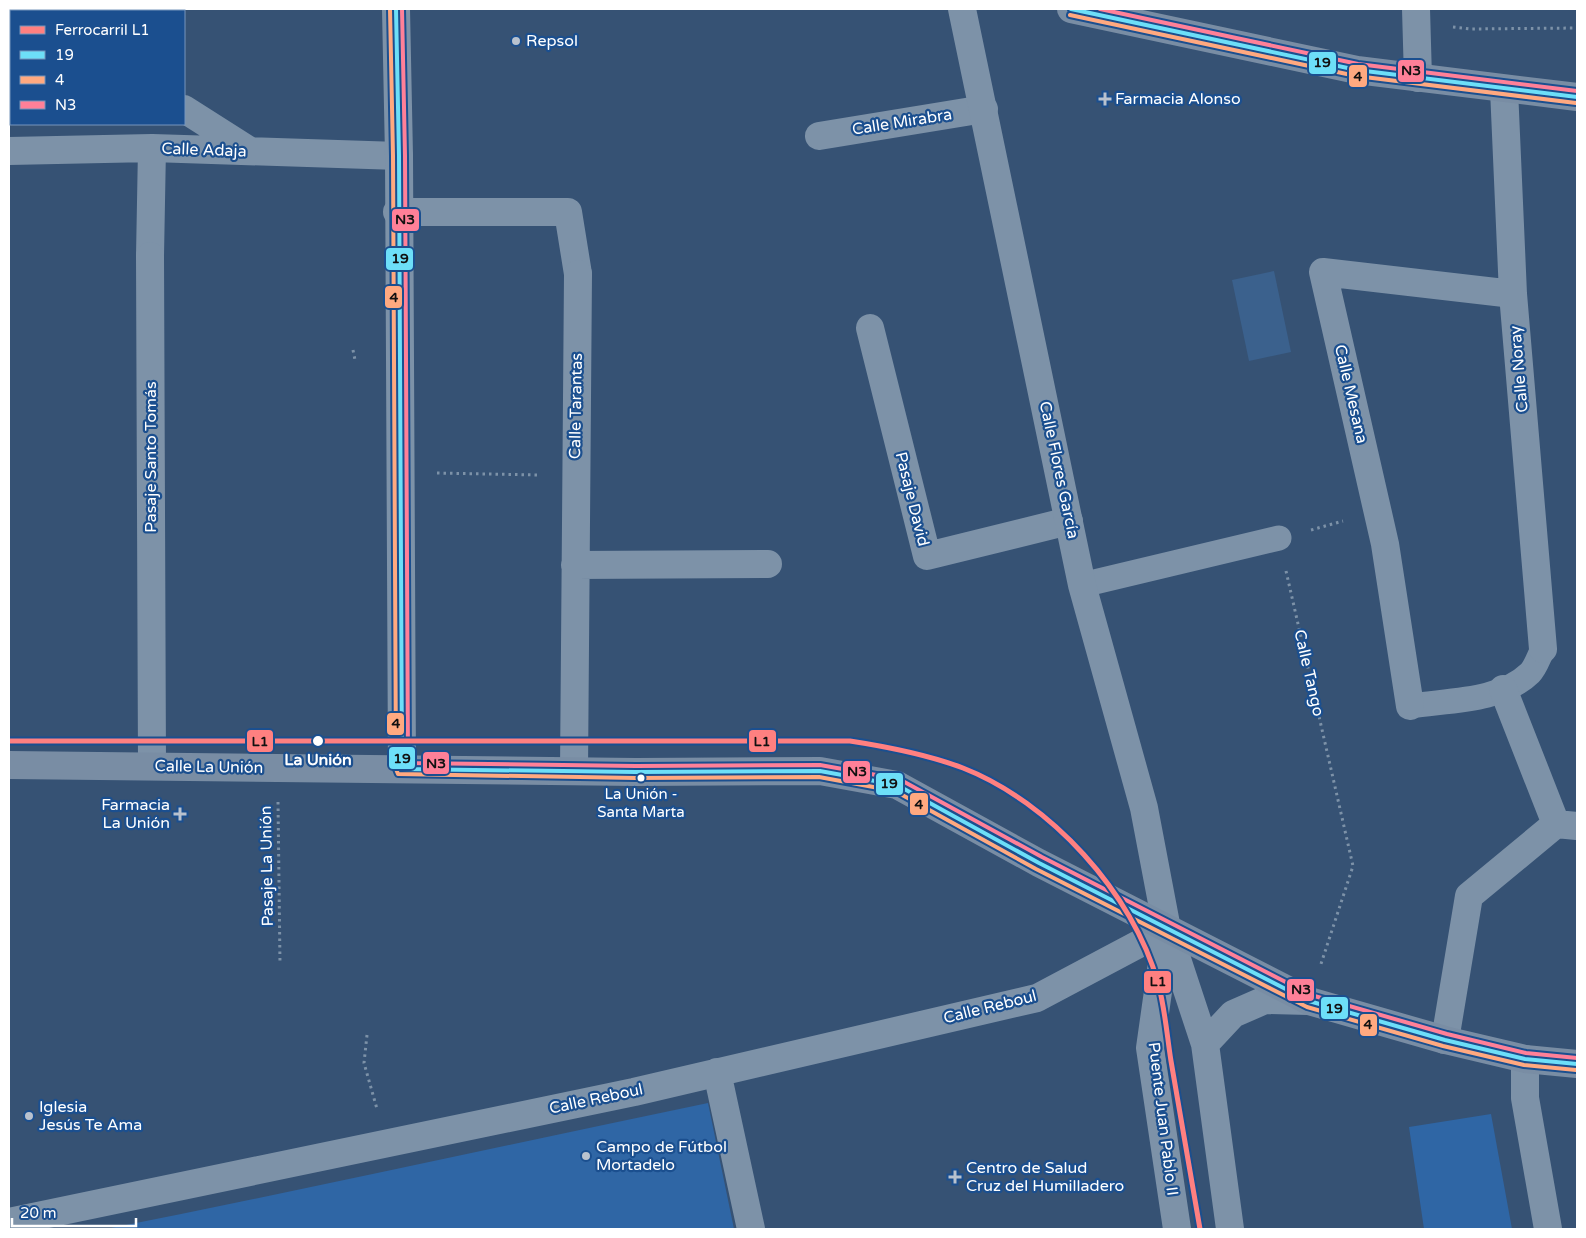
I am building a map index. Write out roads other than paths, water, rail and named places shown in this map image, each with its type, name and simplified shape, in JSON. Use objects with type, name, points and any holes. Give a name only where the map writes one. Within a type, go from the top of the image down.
[{"type":"main road","points":[[1071,9],[1357,70],[1577,97]]},
{"type":"main road","name":"Calle La Unión","points":[[9,765],[574,771],[820,771],[898,785],[1167,929],[1309,1001],[1444,1040],[1525,1059],[1577,1064]]},
{"type":"street","points":[[396,9],[399,156],[397,212],[402,769]]},
{"type":"street","name":"Calle Flores García","points":[[962,9],[1082,585],[1144,808],[1167,929]]},
{"type":"street","points":[[1416,16],[1418,78]]},
{"type":"street","name":"Calle Noray","points":[[1504,88],[1513,294],[1543,649]]},
{"type":"street","name":"Calle Mirabra","points":[[819,136],[984,109]]},
{"type":"street","points":[[185,110],[250,151]]},
{"type":"street","name":"Calle Adaja","points":[[9,151],[152,148],[399,156]]},
{"type":"street","name":"Pasaje Santo Tomás","points":[[152,148],[150,256],[152,766]]},
{"type":"street","name":"Calle Tarantas","points":[[397,212],[568,212],[578,274],[574,771]]},
{"type":"street","name":"Calle Mesana","points":[[1410,706],[1385,544],[1323,272],[1513,294]]},
{"type":"street","name":"Pasaje David","points":[[870,328],[927,556],[1069,521]]},
{"type":"street","points":[[575,564],[768,564]]},
{"type":"street","points":[[1444,1040],[1469,896],[1566,825],[1503,689]]},
{"type":"street","points":[[1167,929],[1205,1044],[1230,1229]]},
{"type":"street","name":"Calle Reboul","points":[[9,1222],[717,1072],[1037,998],[1167,929]]},
{"type":"street","name":"Puente Juan Pablo II","points":[[1167,929],[1150,1048],[1177,1229]]},
{"type":"street","points":[[1205,1044],[1233,1014],[1265,1000],[1309,1001]]},
{"type":"street","points":[[1525,1059],[1525,1098],[1548,1229]]},
{"type":"street","points":[[717,1072],[751,1229]]},
{"type":"lane","points":[[1082,585],[1279,538]]},
{"type":"lane","points":[[1410,706],[1491,694],[1503,689],[1532,672],[1543,649]]},
{"type":"rail line","name":"L1","points":[[9,741],[850,741],[907,752],[963,768],[995,783],[1027,803],[1084,854],[1108,884],[1129,916],[1146,949],[1158,983],[1164,1012],[1200,1229]]},
{"type":"place","name":"Repsol","points":[[516,41]]},
{"type":"place","name":"Farmacia Alonso","points":[[1105,99]]},
{"type":"place","name":"La Unión","points":[[318,741]]},
{"type":"place","name":"La Unión - Santa Marta","points":[[641,778]]},
{"type":"place","name":"Farmacia La Unión","points":[[180,814]]},
{"type":"place","name":"Iglesia Jesús Te Ama","points":[[29,1116]]},
{"type":"place","name":"Campo de Fútbol Mortadelo","points":[[586,1156]]},
{"type":"place","name":"Centro de Salud Cruz del Humilladero","points":[[955,1177]]}]
